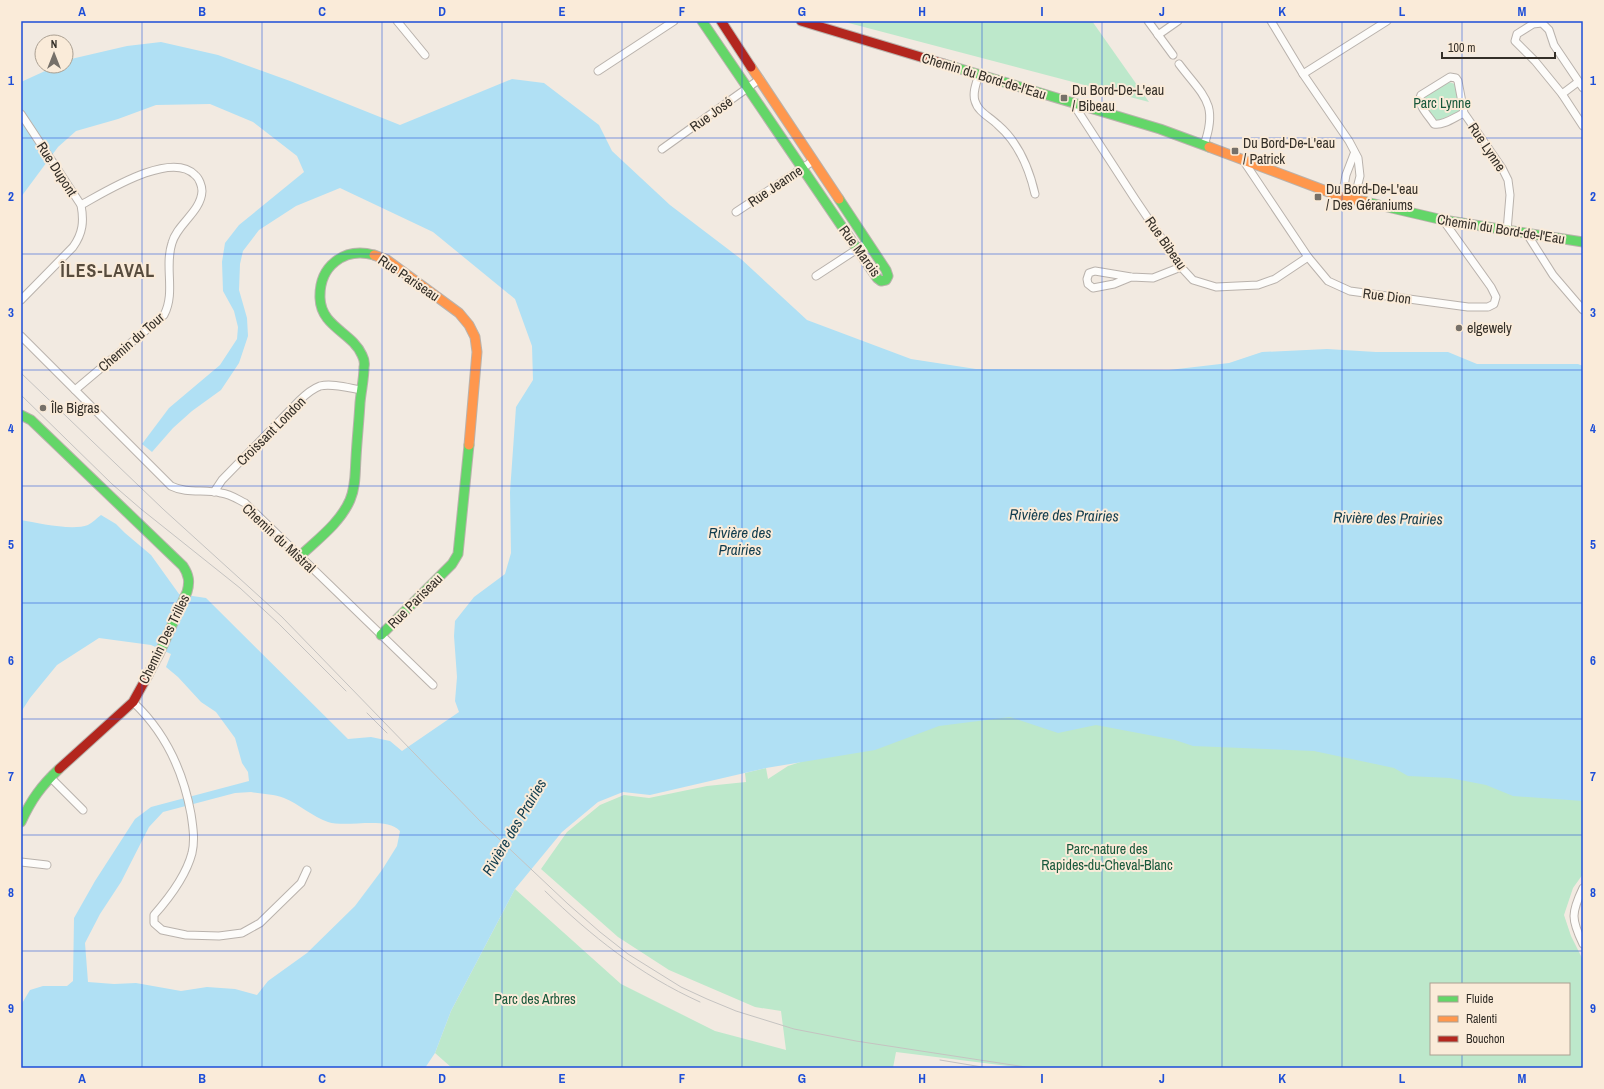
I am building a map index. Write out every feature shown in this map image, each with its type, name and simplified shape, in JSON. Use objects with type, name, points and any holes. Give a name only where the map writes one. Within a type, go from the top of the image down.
[{"type":"street","points":[[598,71],[674,21]]},
{"type":"street","name":"Rue Marois","points":[[702,21],[877,278],[881,281],[886,280],[888,276],[886,270],[721,21]]},
{"type":"street","name":"Chemin du Bord-de-l'Eau","points":[[801,21],[1160,129],[1342,198],[1443,220],[1583,242]]},
{"type":"street","points":[[1148,21],[1173,56]]},
{"type":"street","points":[[1158,34],[1178,21]]},
{"type":"street","points":[[1272,21],[1303,74],[1349,141],[1354,154],[1358,158],[1360,176],[1354,200]]},
{"type":"street","points":[[1303,74],[1375,24],[1387,21]]},
{"type":"street","points":[[401,23],[425,55]]},
{"type":"street","points":[[1583,88],[1554,45],[1549,30],[1542,23],[1533,24],[1517,34],[1515,41],[1535,60],[1562,94],[1583,126]]},
{"type":"street","points":[[1179,64],[1210,107],[1210,123],[1204,145]]},
{"type":"street","points":[[979,74],[974,95],[975,102],[983,112],[1013,141],[1031,176],[1035,194]]},
{"type":"street","name":"Rue Lynne","points":[[1464,113],[1436,125],[1420,103],[1419,98],[1421,95],[1450,78],[1456,78],[1458,81],[1464,113],[1502,168],[1508,180],[1510,195],[1507,230]]},
{"type":"street","name":"Rue José","points":[[662,149],[760,80]]},
{"type":"street","points":[[1562,94],[1578,82]]},
{"type":"street","name":"Rue Bibeau","points":[[1072,102],[1181,267],[1193,280],[1216,287],[1243,287],[1258,285],[1275,279],[1308,257]]},
{"type":"street","name":"Rue Dupont","points":[[21,114],[81,205]]},
{"type":"street","points":[[1342,198],[1346,175],[1354,154]]},
{"type":"street","name":"Rue Dion","points":[[1243,160],[1308,257],[1328,281],[1350,291],[1468,307],[1488,307],[1494,304],[1496,297],[1491,287],[1443,220]]},
{"type":"street","name":"Rue Jeanne","points":[[736,212],[813,161]]},
{"type":"street","name":"Chemin du Tour","points":[[75,390],[164,315],[169,306],[169,254],[172,242],[177,232],[196,209],[202,191],[197,177],[192,171],[185,168],[176,167],[164,168],[125,181],[81,205]]},
{"type":"street","points":[[21,300],[73,247],[79,238],[83,216],[81,205]]},
{"type":"street","points":[[1527,234],[1553,275],[1583,310]]},
{"type":"street","points":[[816,276],[868,242]]},
{"type":"street","name":"Rue Pariseau","points":[[300,556],[342,515],[350,500],[354,483],[364,364],[363,356],[358,347],[330,323],[323,312],[320,301],[320,286],[324,274],[335,262],[355,253],[375,255],[387,260],[459,313],[469,325],[475,337],[477,352],[458,554],[452,564],[381,635]]},
{"type":"street","points":[[1131,278],[1114,284],[1093,288],[1088,284],[1087,279],[1089,274],[1095,271],[1131,278],[1153,278],[1181,267]]},
{"type":"street","points":[[21,336],[75,390]]},
{"type":"street","name":"Croissant London","points":[[214,492],[222,480],[299,400],[311,390],[320,386],[361,390]]},
{"type":"street","name":"Chemin du Mistral","points":[[75,390],[171,486],[179,490],[189,492],[223,493],[234,497],[245,504],[433,685]]},
{"type":"street","name":"Chemin Des Trilles","points":[[21,415],[31,420],[184,566],[190,578],[188,592],[159,654],[133,702],[50,777],[32,799],[21,822]]},
{"type":"street","points":[[133,702],[145,714],[165,740],[175,758],[185,787],[194,833],[192,852],[186,869],[167,900],[154,915],[154,923],[162,930],[186,935],[219,936],[242,933],[260,923],[301,883],[307,870]]},
{"type":"street","points":[[50,777],[83,810]]},
{"type":"street","points":[[21,862],[47,865]]},
{"type":"street","points":[[1583,888],[1575,906],[1573,916],[1576,930],[1583,944]]},
{"type":"green space","points":[[841,21],[1092,21],[1149,102]]},
{"type":"green space","name":"Parc Lynne","points":[[1449,82],[1455,84],[1460,111],[1437,121],[1425,105],[1423,99],[1424,96]]},
{"type":"green space","name":"Parc-nature des Rapides-du-Cheval-Blanc","points":[[949,638],[1583,668],[1583,874],[1573,888],[1564,915],[1571,936],[1583,960],[1583,1068],[1023,1068],[896,1052],[893,1068],[452,1068],[435,1053],[451,1011],[515,889],[621,984],[715,1031],[786,1050],[781,1011],[755,1007],[669,970],[618,937],[541,869],[567,832],[600,805],[624,795],[649,798],[707,786],[746,782],[745,773],[766,768],[768,779],[788,766],[853,745]]},
{"type":"water","name":"Rivière des Prairies","points":[[161,42],[218,55],[290,81],[400,125],[512,79],[544,83],[599,125],[612,151],[670,205],[741,259],[807,320],[911,359],[976,369],[1169,370],[1229,363],[1262,352],[1327,349],[1376,352],[1448,352],[1477,364],[1578,364],[1583,366],[1583,801],[1513,796],[1486,785],[1450,778],[1408,776],[1394,768],[1314,751],[1193,746],[1175,740],[1096,725],[1058,733],[1010,717],[939,726],[875,750],[766,768],[650,795],[623,792],[598,802],[562,832],[515,889],[451,1011],[435,1053],[425,1068],[21,1068],[21,1005],[30,990],[43,986],[67,986],[73,981],[74,918],[95,881],[135,819],[151,807],[249,781],[248,772],[242,763],[235,738],[216,712],[201,702],[178,677],[166,667],[171,654],[151,645],[99,638],[57,665],[30,698],[21,712],[21,520],[55,526],[81,527],[93,522],[101,515],[116,524],[151,555],[179,594],[206,598],[348,739],[371,737],[390,741],[402,751],[459,712],[455,701],[457,677],[454,636],[455,621],[474,597],[505,574],[511,553],[510,492],[516,407],[533,380],[532,346],[515,299],[433,232],[340,188],[296,206],[259,230],[243,251],[240,264],[239,290],[247,318],[248,336],[239,363],[221,390],[192,411],[173,428],[152,452],[142,444],[169,408],[220,365],[237,339],[238,327],[234,311],[223,291],[222,262],[225,243],[239,225],[304,172],[297,156],[253,122],[210,104],[156,105],[118,119],[76,131],[58,147],[21,197],[21,82],[38,74],[74,74],[74,58],[127,46]],"holes":[[[251,792],[284,798],[328,822],[345,824],[386,824],[400,831],[397,846],[382,870],[355,906],[307,953],[268,981],[257,995],[235,989],[207,987],[181,991],[136,983],[114,984],[88,982],[85,943],[100,914],[121,882],[149,827],[163,812],[235,793]]]},
{"type":"tram line","points":[[21,373],[163,509],[282,617],[480,821],[568,904],[628,954],[681,987],[707,999],[736,1011],[794,1029],[856,1041],[1032,1068]]},
{"type":"tram line","points":[[21,395],[112,484],[240,588],[278,623],[346,691]]},
{"type":"tram line","points":[[367,713],[387,733]]},
{"type":"tram line","points":[[545,891],[580,924],[617,953],[657,980],[700,1002]]},
{"type":"tram line","points":[[940,1060],[988,1068]]},
{"type":"traffic: fast","points":[[702,21],[877,278],[881,281],[886,280],[888,276],[886,270],[839,199]]},
{"type":"traffic: fast","points":[[944,64],[1160,129],[1209,147]]},
{"type":"traffic: fast","points":[[1366,202],[1443,220],[1583,242]]},
{"type":"traffic: fast","points":[[300,556],[335,523],[346,508],[352,495],[355,479],[360,403],[364,372],[364,360],[357,347],[331,323],[326,316],[322,308],[320,298],[321,287],[329,268],[343,257],[363,253],[374,255]]},
{"type":"traffic: fast","points":[[21,415],[31,420],[183,566],[187,572],[189,582],[187,592],[148,675]]},
{"type":"traffic: fast","points":[[381,635],[452,564],[458,554],[469,445]]},
{"type":"traffic: fast","points":[[21,822],[37,794],[59,769]]},
{"type":"traffic: slow","points":[[751,67],[839,199]]},
{"type":"traffic: slow","points":[[1209,147],[1342,197],[1366,202]]},
{"type":"traffic: slow","points":[[374,255],[387,260],[459,313],[469,325],[475,337],[477,352],[469,445]]},
{"type":"traffic: jam","points":[[721,21],[751,67]]},
{"type":"traffic: jam","points":[[801,21],[944,64]]},
{"type":"traffic: jam","points":[[59,769],[133,702],[148,675]]},
{"type":"place","name":"Du Bord-De-L'eau / Bibeau","points":[[1064,98]]},
{"type":"place","name":"Du Bord-De-L'eau / Patrick","points":[[1235,151]]},
{"type":"place","name":"Du Bord-De-L'eau / Des Géraniums","points":[[1318,197]]},
{"type":"place","name":"elgewely","points":[[1459,328]]},
{"type":"place","name":"Île Bigras","points":[[43,408]]},
{"type":"district","name":"ÎLES-LAVAL","points":[[108,270]]},
{"type":"park label","name":"Parc des Arbres","points":[[535,999]]}]
